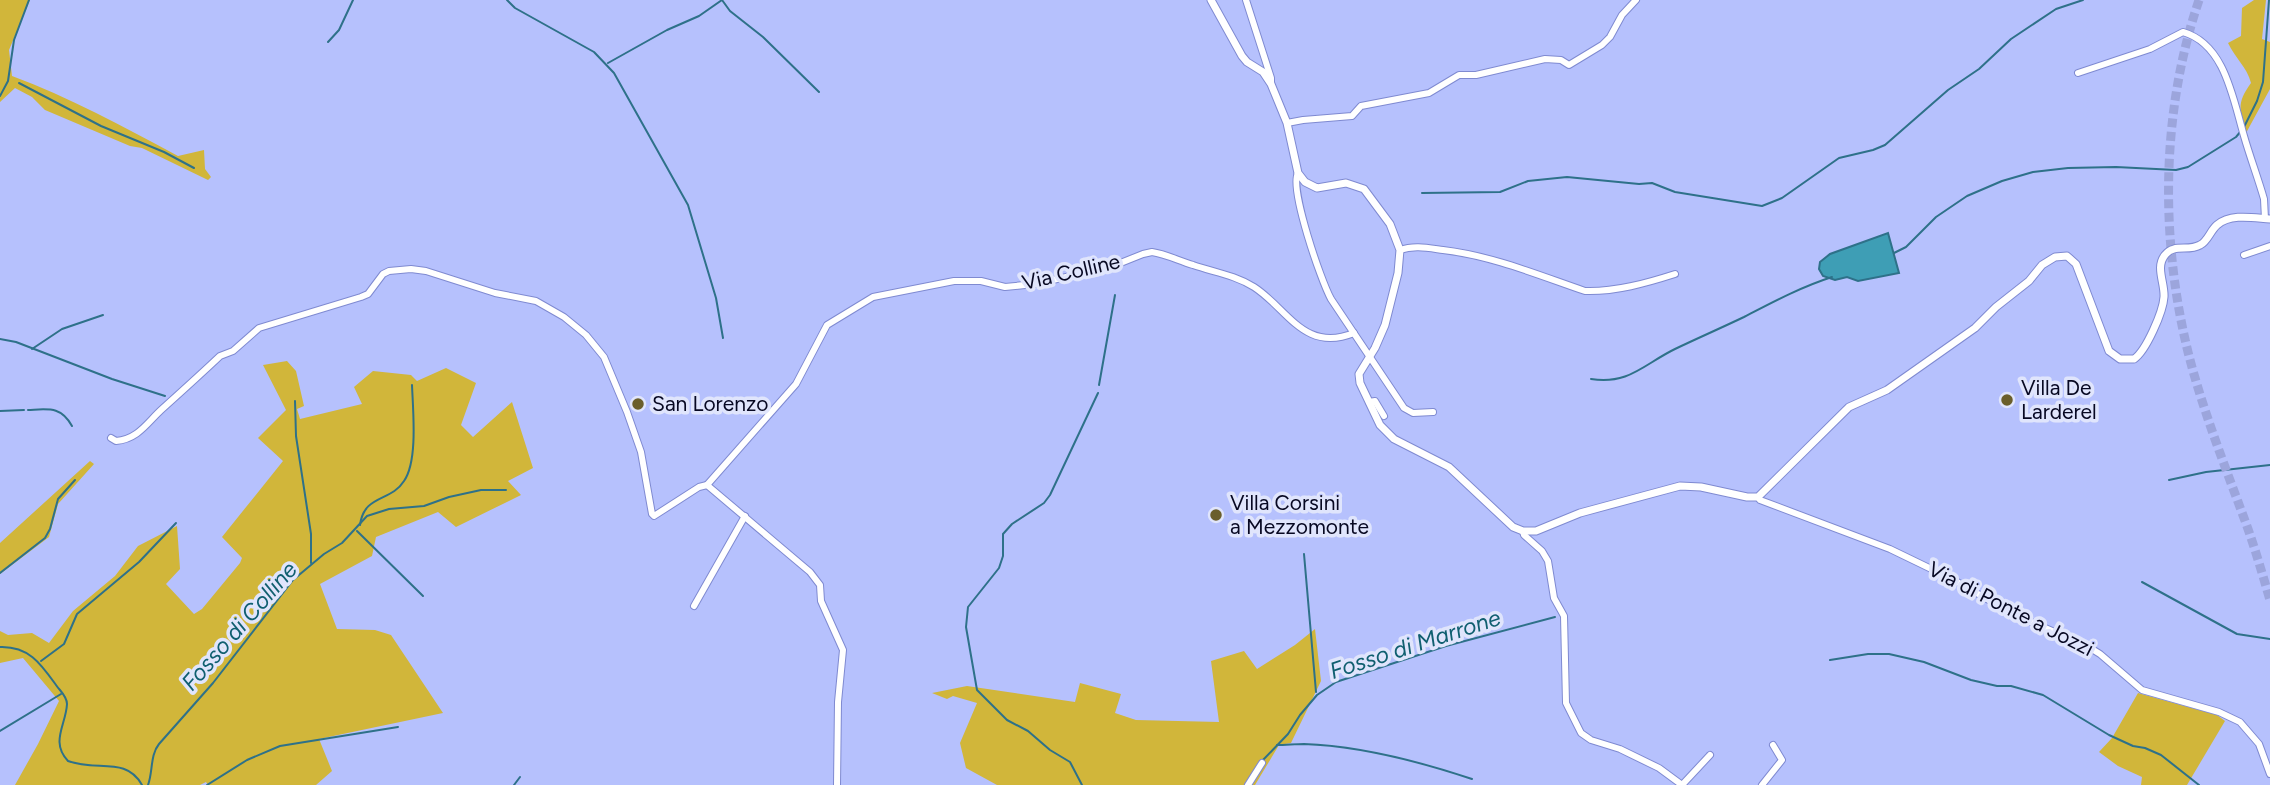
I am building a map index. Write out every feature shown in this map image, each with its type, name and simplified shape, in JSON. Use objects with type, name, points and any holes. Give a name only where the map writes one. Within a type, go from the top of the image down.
[{"type":"main road","points":[[1211,0],[1245,61],[1261,70],[1271,84],[1287,123],[1298,173],[1305,182],[1317,188],[1346,183],[1364,188],[1390,224],[1400,250],[1398,273],[1388,315],[1359,378],[1380,425],[1389,436],[1445,464],[1509,524],[1523,531],[1536,531],[1580,513],[1680,486],[1701,487],[1747,498],[1758,497],[1846,410],[1887,390],[1976,328],[2053,258],[2067,256],[2076,264],[2109,351],[2120,359],[2130,360],[2143,351],[2163,303],[2160,266],[2166,253],[2173,249],[2199,246],[2217,225],[2224,221],[2240,218],[2269,220]]},
{"type":"street","points":[[1246,0],[1271,84]]},
{"type":"street","points":[[1287,123],[1352,116],[1361,106],[1429,93],[1459,75],[1476,75],[1545,59],[1561,60],[1569,65],[1610,37],[1622,15],[1636,0]]},
{"type":"street","points":[[2078,74],[2150,50],[2183,32],[2196,36],[2211,51],[2225,74],[2269,220]]},
{"type":"street","points":[[1298,173],[1295,179],[1300,203],[1321,281],[1331,299],[1406,409],[1413,413],[1433,412]]},
{"type":"street","points":[[2244,255],[2270,246]]},
{"type":"street","points":[[1400,250],[1422,247],[1467,253],[1501,261],[1586,291],[1645,283],[1675,274]]},
{"type":"street","name":"Via Colline","points":[[111,438],[116,442],[125,440],[142,431],[158,412],[220,356],[233,351],[259,328],[368,294],[383,274],[389,271],[426,271],[495,293],[537,301],[564,317],[586,335],[604,357],[628,412],[644,463],[652,514],[656,516],[699,487],[707,485],[796,384],[827,325],[873,297],[889,292],[911,291],[954,281],[981,281],[1005,286],[1034,284],[1108,268],[1155,252],[1232,276],[1254,287],[1277,306],[1290,322],[1308,333],[1326,338],[1345,337],[1354,333]]},
{"type":"street","points":[[1369,402],[1376,402],[1384,416]]},
{"type":"street","points":[[707,485],[810,572],[820,585],[821,601],[843,650],[838,702],[837,785]]},
{"type":"street","name":"Via di Ponte a Jozzi","points":[[1758,497],[1890,549],[1952,579],[2015,615],[2087,646],[2142,690],[2218,711],[2240,722],[2259,744],[2270,774]]},
{"type":"street","points":[[694,606],[745,516]]},
{"type":"street","points":[[1523,531],[1547,558],[1554,598],[1564,616],[1566,702],[1581,733],[1591,740],[1620,749],[1659,768],[1682,785],[1710,755]]},
{"type":"street","points":[[1762,785],[1782,760],[1773,745]]},
{"type":"street","points":[[1248,785],[1262,763]]},
{"type":"shaded area","points":[[0,0],[30,0],[9,50],[12,76],[117,123],[178,156],[204,150],[205,169],[211,177],[208,180],[142,148],[130,146],[45,110],[32,97],[15,88],[0,102]]},
{"type":"shaded area","points":[[2254,0],[2266,0],[2262,39],[2270,42],[2270,89],[2246,133],[2241,102],[2251,83],[2228,43],[2241,36],[2242,8]]},
{"type":"shaded area","points":[[1888,233],[1899,273],[1858,281],[1847,277],[1835,280],[1823,276],[1819,269],[1820,262],[1830,254]]},
{"type":"shaded area","points":[[287,361],[296,371],[304,406],[297,409],[300,419],[362,404],[354,387],[373,371],[411,375],[417,381],[446,368],[476,383],[461,425],[473,437],[512,402],[533,468],[508,481],[521,495],[456,527],[438,512],[376,537],[372,556],[320,584],[337,629],[375,630],[391,635],[443,713],[319,739],[332,771],[316,785],[208,785],[206,782],[200,785],[15,785],[59,701],[23,658],[0,663],[0,631],[8,635],[32,633],[49,643],[73,611],[115,576],[138,546],[177,526],[180,569],[166,584],[194,614],[202,609],[242,558],[222,537],[283,461],[258,438],[286,410],[263,365]]},
{"type":"shaded area","points":[[90,461],[94,464],[58,504],[49,537],[0,574],[0,543]]},
{"type":"shaded area","points":[[1315,629],[1321,681],[1291,743],[1279,745],[1255,785],[997,785],[966,768],[960,743],[977,703],[953,696],[947,699],[932,693],[967,686],[1075,702],[1080,683],[1121,694],[1115,713],[1136,720],[1219,722],[1211,661],[1244,651],[1257,669]]},
{"type":"shaded area","points":[[2138,693],[2217,715],[2225,721],[2187,785],[2141,785],[2142,777],[2118,766],[2099,752],[2112,738]]},
{"type":"waterway","points":[[0,96],[8,81],[14,40],[29,0]]},
{"type":"waterway","points":[[328,42],[339,30],[353,0]]},
{"type":"waterway","points":[[507,0],[515,8],[594,52],[614,73],[688,205],[716,298],[723,338]]},
{"type":"waterway","points":[[722,0],[730,11],[763,37],[819,92]]},
{"type":"waterway","points":[[608,63],[667,30],[699,16],[722,0]]},
{"type":"waterway","points":[[1422,193],[1500,192],[1528,181],[1567,177],[1652,183],[1675,192],[1762,206],[1782,198],[1839,158],[1885,145],[1948,90],[1979,69],[2011,39],[2056,9],[2083,0]]},
{"type":"waterway","points":[[2244,127],[2263,82],[2269,0]]},
{"type":"waterway","points":[[19,83],[101,126],[164,152],[194,168]]},
{"type":"waterway","points":[[1894,253],[1906,247],[1936,217],[1967,196],[2002,181],[2033,172],[2068,168],[2176,170],[2188,167],[2236,137],[2241,131]]},
{"type":"waterway","points":[[1591,379],[1616,379],[1636,372],[1675,349],[1798,290],[1832,277]]},
{"type":"waterway","points":[[1099,385],[1115,295]]},
{"type":"waterway","points":[[32,349],[62,329],[103,315]]},
{"type":"waterway","points":[[0,339],[16,342],[165,396]]},
{"type":"waterway","points":[[360,525],[367,508],[399,488],[408,472],[414,435],[412,385]]},
{"type":"waterway","points":[[1082,785],[1070,762],[1050,750],[1028,731],[1007,720],[977,690],[966,627],[968,607],[999,568],[1003,556],[1003,534],[1012,524],[1044,503],[1050,495],[1098,393]]},
{"type":"waterway","points":[[295,401],[296,436],[311,534],[311,563]]},
{"type":"waterway","points":[[0,411],[24,410]]},
{"type":"waterway","points":[[28,410],[54,410],[63,415],[72,426]]},
{"type":"waterway","points":[[2169,480],[2206,472],[2270,465]]},
{"type":"waterway","points":[[0,573],[45,538],[58,499],[75,480]]},
{"type":"waterway","name":"Fosso di Colline","points":[[148,785],[154,753],[159,744],[213,683],[293,580],[342,543],[367,516],[389,509],[424,506],[481,490],[506,490]]},
{"type":"waterway","points":[[41,661],[64,644],[77,614],[139,562],[176,523]]},
{"type":"waterway","points":[[357,531],[423,596]]},
{"type":"waterway","points":[[1304,554],[1316,692]]},
{"type":"waterway","points":[[2142,582],[2237,634],[2270,639]]},
{"type":"waterway","name":"Fosso di Marrone","points":[[1262,761],[1288,734],[1317,695],[1336,682],[1446,646],[1555,617]]},
{"type":"waterway","points":[[0,647],[10,647],[27,653],[45,670],[65,696],[67,704],[60,733],[60,747],[68,761],[119,768],[135,776],[142,785]]},
{"type":"waterway","points":[[1830,660],[1868,654],[1889,654],[1924,662],[1971,680],[2011,686],[2043,695],[2109,735],[2161,755],[2199,785]]},
{"type":"waterway","points":[[0,731],[61,694]]},
{"type":"waterway","points":[[207,785],[247,760],[280,746],[398,727]]},
{"type":"waterway","points":[[1277,745],[1325,745],[1368,751],[1472,779]]},
{"type":"waterway","points":[[514,785],[520,777]]},
{"type":"tunnel","points":[[2199,0],[2186,43],[2171,131],[2169,220],[2173,265],[2179,309],[2194,374],[2270,600]]},
{"type":"place","name":"Villa De Larderel","points":[[2007,400]]},
{"type":"place","name":"San Lorenzo","points":[[638,404]]},
{"type":"place","name":"Villa Corsini a Mezzomonte","points":[[1216,515]]}]
